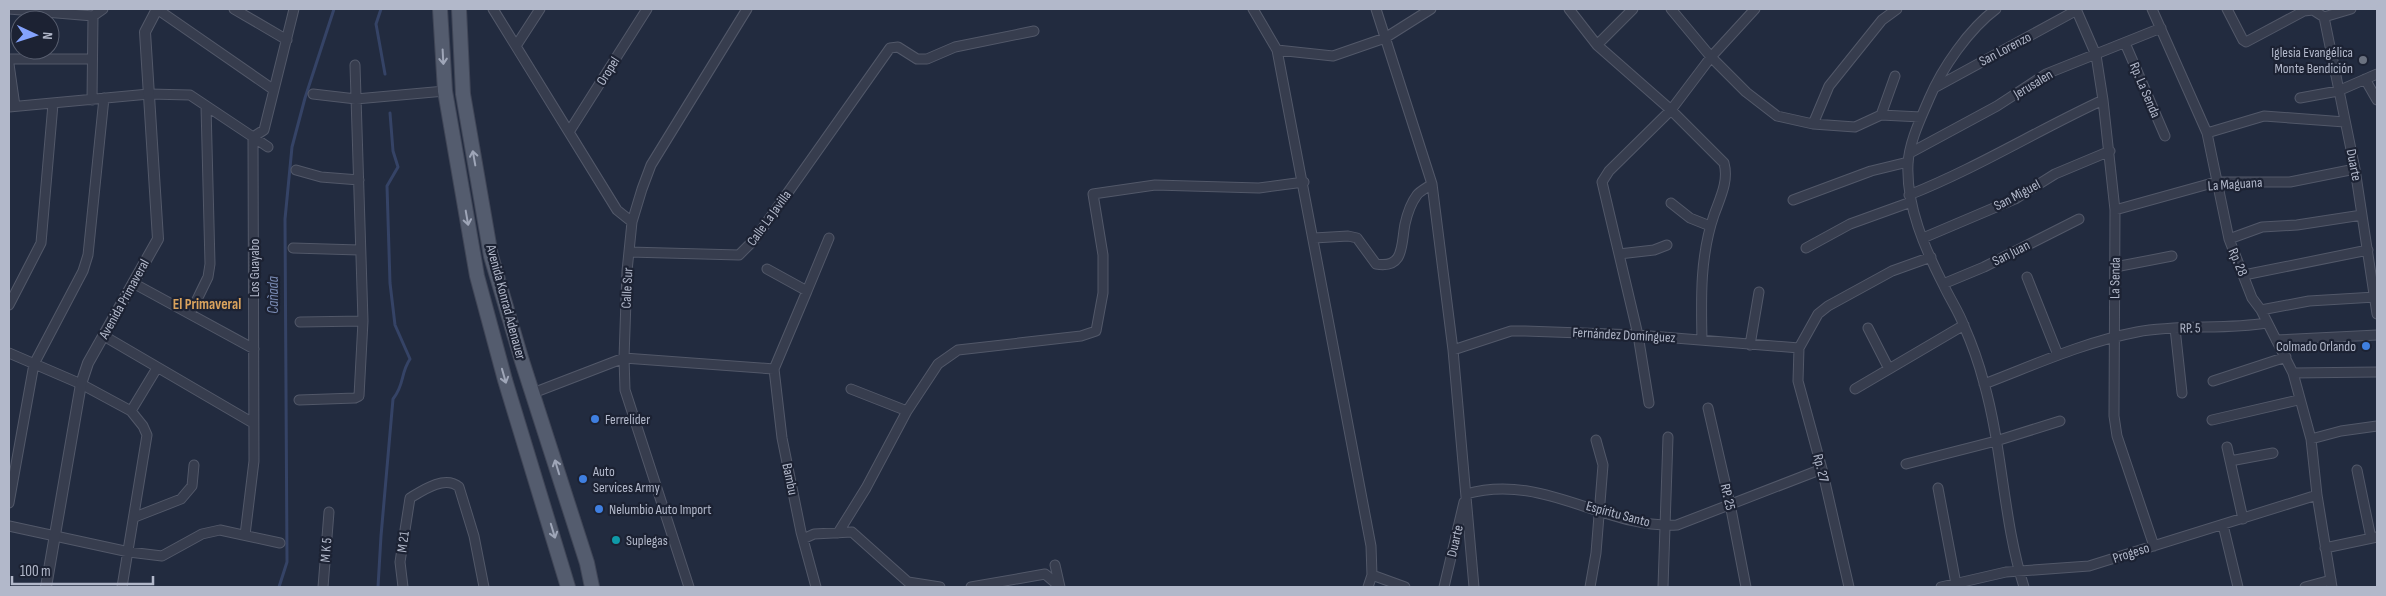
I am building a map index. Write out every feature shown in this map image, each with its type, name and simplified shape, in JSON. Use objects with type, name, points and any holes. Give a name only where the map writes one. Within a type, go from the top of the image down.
[{"type":"main road","name":"Avenida Konrad Adenauer","points":[[440,9],[445,91],[477,276],[505,380],[568,587]]},
{"type":"main road","name":"Avenida Konrad Adenauer","points":[[459,9],[463,94],[492,256],[587,563],[592,587]]},
{"type":"main road","points":[[564,570],[587,563]]},
{"type":"street","points":[[9,9],[93,16],[103,9]]},
{"type":"street","points":[[157,9],[274,90]]},
{"type":"street","name":"Avenida Primaveral","points":[[46,587],[81,384],[88,363],[158,239],[145,32],[157,9]]},
{"type":"street","points":[[234,9],[287,40]]},
{"type":"street","points":[[253,137],[264,130],[294,9]]},
{"type":"street","points":[[493,9],[617,210],[632,222]]},
{"type":"street","points":[[516,46],[540,9]]},
{"type":"street","name":"Oropel","points":[[569,132],[647,9]]},
{"type":"street","name":"Calle Sur","points":[[689,587],[625,390],[624,358],[632,222],[651,165],[748,9]]},
{"type":"street","points":[[1376,9],[1432,184],[1453,350],[1474,587]]},
{"type":"street","points":[[1277,50],[1333,56],[1385,38],[1431,9]]},
{"type":"street","points":[[1569,9],[1597,45],[1670,110],[1724,163],[1727,173],[1710,226],[1701,281],[1702,340]]},
{"type":"street","points":[[1597,45],[1634,9]]},
{"type":"street","points":[[1671,9],[1711,57],[1746,92],[1777,116],[1813,124],[1855,127],[1881,115],[1921,117]]},
{"type":"street","points":[[1649,403],[1638,335],[1602,182],[1610,171],[1670,110],[1711,57],[1755,9]]},
{"type":"street","points":[[1813,124],[1829,86],[1882,20],[1896,9]]},
{"type":"street","points":[[1996,9],[1944,67],[1933,88],[1921,117],[1909,158],[1910,198],[1931,257],[1964,325],[1984,384],[1996,441],[2008,526],[2024,587]]},
{"type":"street","name":"Rp. 28","points":[[2152,9],[2206,133],[2229,239],[2252,298],[2261,310],[2293,373],[2298,400],[2311,439],[2317,494],[2331,584]]},
{"type":"street","points":[[2227,9],[2243,40],[2250,41],[2304,10],[2314,10],[2324,17],[2351,9]]},
{"type":"street","points":[[1256,10],[1277,50],[1304,182],[1371,546],[1372,575],[1368,587]]},
{"type":"street","name":"San Lorenzo","points":[[1933,88],[2077,10]]},
{"type":"street","name":"La Senda","points":[[2077,10],[2096,56],[2104,100],[2116,210],[2114,416],[2117,436],[2154,546]]},
{"type":"street","points":[[92,100],[93,16]]},
{"type":"street","name":"Duarte","points":[[2324,17],[2338,91],[2356,169],[2377,314]]},
{"type":"street","name":"Jerusalen","points":[[1792,200],[1909,158],[1997,106],[2046,74],[2096,56],[2161,28]]},
{"type":"street","name":"Calle La Javilla","points":[[629,252],[739,255],[744,252],[890,48],[898,47],[917,59],[927,59],[955,47],[1034,31]]},
{"type":"street","name":"Rp. La Senda","points":[[2125,44],[2165,136]]},
{"type":"street","points":[[9,60],[92,59]]},
{"type":"street","points":[[9,64],[12,106],[53,104],[149,94],[190,95],[268,147]]},
{"type":"street","points":[[299,400],[358,397],[363,321],[359,250],[355,65]]},
{"type":"street","points":[[2300,98],[2338,91],[2377,74]]},
{"type":"street","points":[[1881,115],[1895,76]]},
{"type":"street","points":[[2365,78],[2377,100]]},
{"type":"street","points":[[313,94],[356,99],[445,91]]},
{"type":"street","points":[[9,503],[34,364],[83,271],[88,255],[104,98]]},
{"type":"street","points":[[1806,248],[1850,224],[1910,198],[2052,124],[2104,100]]},
{"type":"street","points":[[9,304],[41,243],[53,104]]},
{"type":"street","points":[[190,314],[208,277],[210,264],[206,106]]},
{"type":"street","points":[[2206,133],[2264,116],[2345,122]]},
{"type":"street","name":"Los Guayabo","points":[[245,535],[253,474],[253,137]]},
{"type":"street","name":"San Miguel","points":[[1923,238],[2015,199],[2056,174],[2110,151]]},
{"type":"street","name":"La Maguana","points":[[2116,210],[2216,182],[2290,182],[2356,169]]},
{"type":"street","points":[[296,170],[321,177],[358,180]]},
{"type":"street","points":[[838,533],[866,488],[907,411],[938,364],[958,350],[1081,336],[1096,331],[1103,293],[1103,255],[1092,194],[1156,185],[1259,188],[1304,182]]},
{"type":"street","points":[[1314,238],[1348,236],[1357,238],[1376,264],[1386,265],[1396,260],[1403,246],[1404,225],[1418,194],[1432,184]]},
{"type":"street","points":[[1671,203],[1690,218],[1710,226]]},
{"type":"street","points":[[2229,239],[2262,227],[2297,225],[2362,215]]},
{"type":"street","name":"San Juan","points":[[1943,284],[1984,267],[2078,219]]},
{"type":"street","points":[[533,393],[624,358],[774,369],[830,238]]},
{"type":"street","points":[[1619,254],[1654,250],[1667,245]]},
{"type":"street","points":[[293,248],[359,250]]},
{"type":"street","points":[[2244,274],[2368,250]]},
{"type":"street","points":[[2115,267],[2172,256]]},
{"type":"street","points":[[1799,348],[1818,314],[1828,306],[1892,270],[1931,257]]},
{"type":"street","points":[[767,269],[807,291]]},
{"type":"street","points":[[2027,277],[2058,356]]},
{"type":"street","points":[[133,283],[254,349]]},
{"type":"street","points":[[1750,345],[1759,292]]},
{"type":"street","points":[[2261,310],[2308,301],[2375,297]]},
{"type":"street","points":[[300,322],[363,321]]},
{"type":"street","name":"RP. 5","points":[[1984,384],[2058,356],[2138,332],[2175,328],[2238,328],[2267,323]]},
{"type":"street","points":[[1855,389],[1964,325]]},
{"type":"street","points":[[1868,328],[1889,369]]},
{"type":"street","points":[[2175,328],[2182,393]]},
{"type":"street","name":"Fernández Domínguez","points":[[1453,350],[1511,332],[1638,335],[1799,348]]},
{"type":"street","points":[[2276,340],[2377,335]]},
{"type":"street","points":[[104,336],[253,424]]},
{"type":"street","name":"Rp. 27","points":[[1799,348],[1798,382],[1822,469],[1849,587]]},
{"type":"street","points":[[9,353],[81,384],[131,412],[143,426],[147,435],[122,587]]},
{"type":"street","points":[[2213,381],[2286,357]]},
{"type":"street","points":[[131,412],[157,368]]},
{"type":"street","name":"Bambu","points":[[774,369],[782,438],[803,538],[816,587]]},
{"type":"street","points":[[2293,373],[2377,372]]},
{"type":"street","points":[[851,389],[907,411]]},
{"type":"street","points":[[2212,420],[2298,400]]},
{"type":"street","name":"RP. 25","points":[[1708,408],[1730,504],[1746,587]]},
{"type":"street","points":[[1906,464],[2060,422]]},
{"type":"street","points":[[2311,439],[2341,431],[2377,426]]},
{"type":"street","points":[[1663,587],[1668,437]]},
{"type":"street","points":[[1590,587],[1600,510],[1603,465],[1596,440]]},
{"type":"street","points":[[2227,447],[2243,519]]},
{"type":"street","points":[[2230,461],[2273,453]]},
{"type":"street","points":[[135,517],[181,498],[192,486],[194,465]]},
{"type":"street","name":"Espíritu Santo","points":[[1466,494],[1483,489],[1500,488],[1550,495],[1624,519],[1666,526],[1678,525],[1822,469]]},
{"type":"street","points":[[2325,548],[2374,538],[2358,470]]},
{"type":"street","name":"M 21","points":[[403,587],[400,562],[410,498],[429,486],[448,483],[459,487],[474,536],[484,587]]},
{"type":"street","points":[[1938,488],[1956,584]]},
{"type":"street","name":"Duarte","points":[[1444,587],[1466,494]]},
{"type":"street","name":"Progeso","points":[[1941,587],[2006,572],[2089,566],[2243,519],[2317,494]]},
{"type":"street","name":"M K 5","points":[[323,587],[329,512]]},
{"type":"street","points":[[2223,525],[2238,587]]},
{"type":"street","points":[[9,526],[129,552],[162,556],[202,534],[220,530],[280,543]]},
{"type":"street","points":[[803,538],[814,534],[852,532],[908,582],[940,587]]},
{"type":"street","points":[[1055,565],[1059,587]]},
{"type":"street","points":[[971,587],[1045,574],[1059,587]]},
{"type":"street","points":[[1372,575],[1405,587]]},
{"type":"street","points":[[2305,587],[2331,584]]},
{"type":"waterway","name":"Cañada","points":[[279,587],[287,562],[285,219],[292,147],[305,98],[334,9]]},
{"type":"waterway","points":[[381,9],[376,24],[385,74]]},
{"type":"waterway","points":[[378,587],[393,399],[397,394],[410,359],[395,325],[390,283],[387,186],[398,167],[393,151],[390,113]]},
{"type":"place","name":"Iglesia Evangélica Monte Bendición","points":[[2363,60]]},
{"type":"place","name":"Colmado Orlando","points":[[2366,346]]},
{"type":"place","name":"Ferrelider","points":[[595,419]]},
{"type":"place","name":"Auto Services Army","points":[[583,479]]},
{"type":"place","name":"Nelumbio Auto Import","points":[[599,509]]},
{"type":"place","name":"Suplegas","points":[[616,540]]},
{"type":"district","name":"El Primaveral","points":[[207,304]]}]
